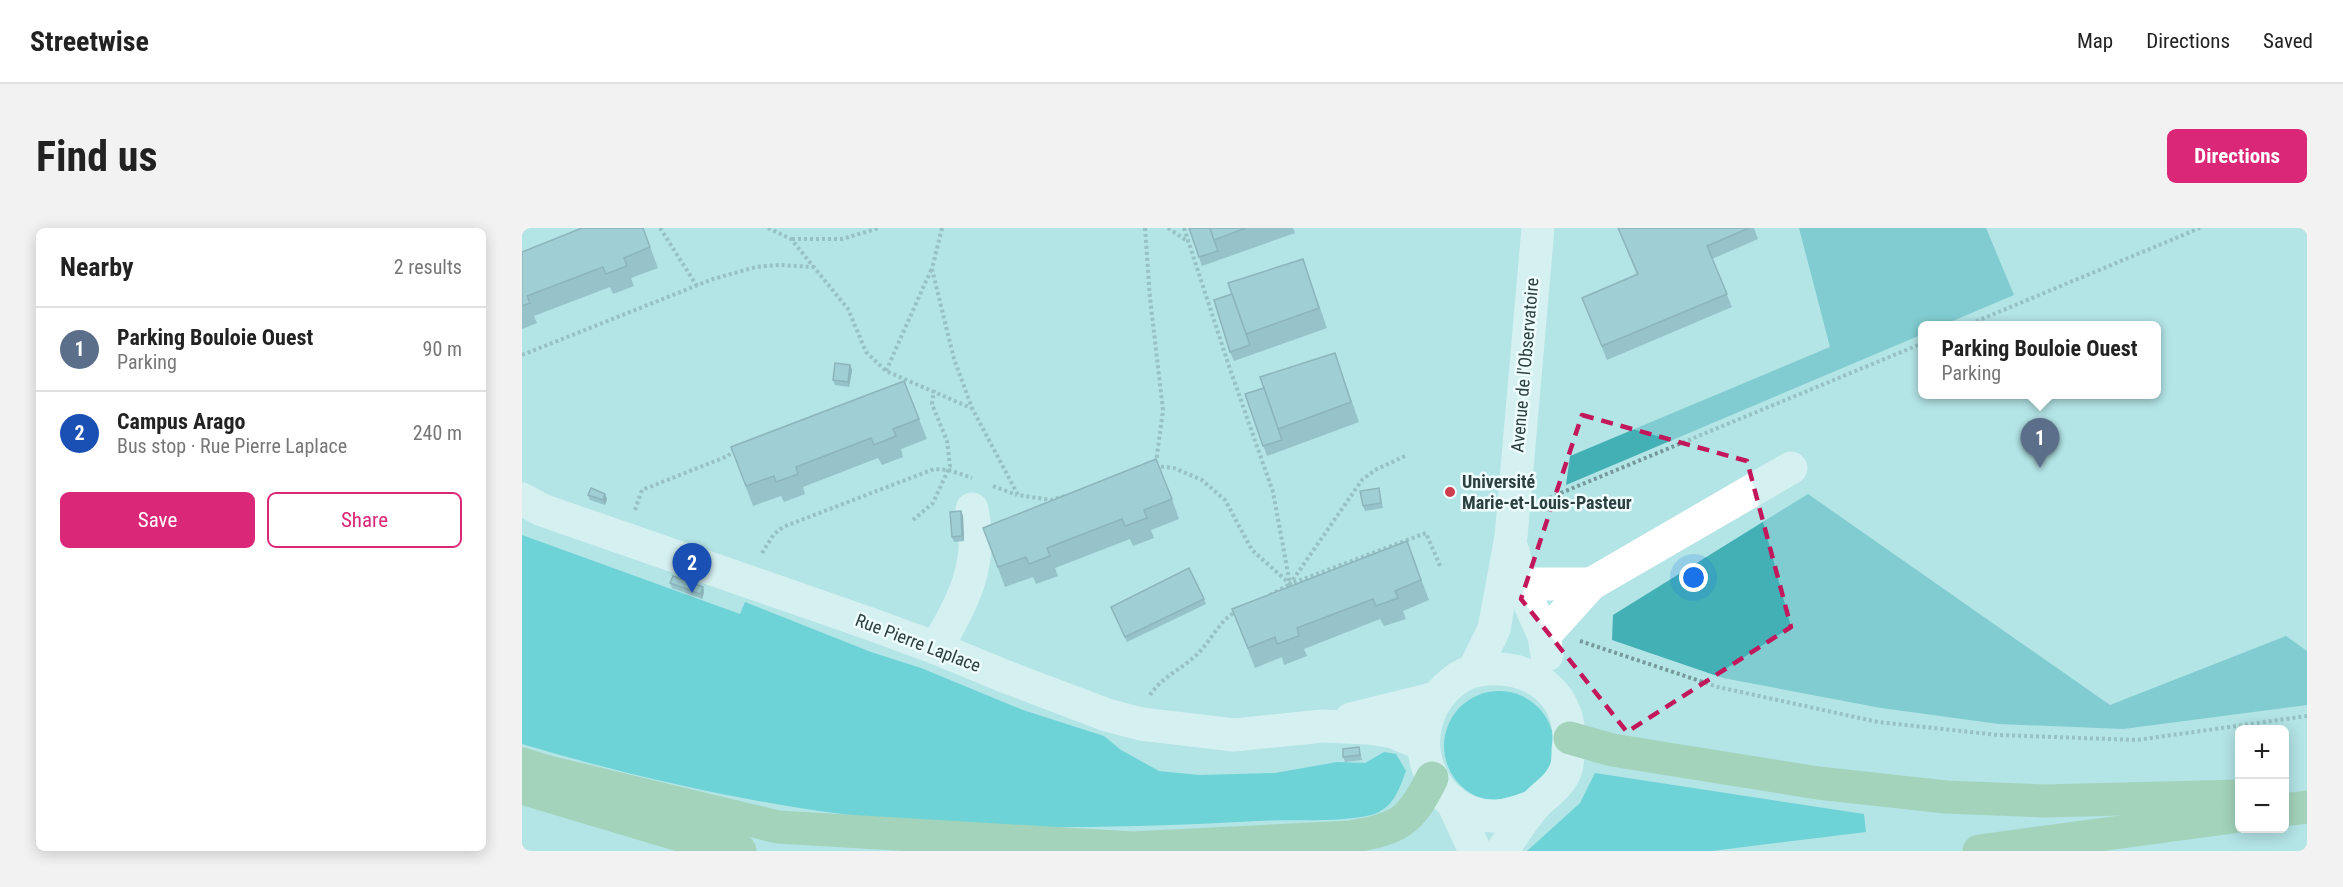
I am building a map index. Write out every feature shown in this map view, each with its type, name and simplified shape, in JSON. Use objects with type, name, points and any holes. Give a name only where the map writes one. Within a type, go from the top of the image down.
[{"type":"highway","points":[[1570,738],[1612,750],[1818,783],[1946,797],[2044,801],[2235,796]]},
{"type":"highway","points":[[522,764],[778,827],[1133,848],[1351,837],[1383,831],[1407,818],[1421,801],[1442,790]]},
{"type":"highway","points":[[522,788],[740,851]]},
{"type":"highway","points":[[2289,795],[2307,794]]},
{"type":"highway","points":[[2289,809],[2307,807]]},
{"type":"highway","points":[[1979,851],[2235,817]]},
{"type":"street","name":"Avenue de l'Observatoire","points":[[1474,670],[1512,584],[1511,537],[1538,228]]},
{"type":"street","points":[[1544,636],[1591,584],[1791,468]]},
{"type":"street","points":[[936,648],[971,579],[980,492]]},
{"type":"street","name":"Rue Pierre Laplace","points":[[522,499],[542,510],[936,648],[1107,715],[1142,724],[1234,735],[1323,726],[1436,698]]},
{"type":"street","points":[[1512,584],[1591,584]]},
{"type":"street","points":[[1512,584],[1544,636],[1552,692]]},
{"type":"street","points":[[1474,851],[1425,762],[1422,744],[1425,720],[1436,698],[1453,681],[1474,670],[1498,667],[1518,670],[1536,679],[1552,692],[1563,708],[1570,738],[1566,769],[1553,790],[1534,806],[1502,851]]},
{"type":"street","name":"Rue Pierre Laplace","points":[[1323,726],[1369,728],[1393,732],[1422,744]]},
{"type":"street","points":[[1442,790],[1471,812],[1493,816],[1514,814],[1534,806]]},
{"type":"path","points":[[660,228],[697,286]]},
{"type":"path","points":[[768,228],[791,239],[848,309],[866,352],[886,371],[972,408]]},
{"type":"path","points":[[791,239],[842,239],[879,228]]},
{"type":"path","points":[[886,371],[932,269],[942,228]]},
{"type":"path","points":[[1145,228],[1149,298],[1163,410],[1155,466]]},
{"type":"path","points":[[1168,228],[1188,242]]},
{"type":"path","points":[[1184,228],[1273,492],[1290,584]]},
{"type":"path","points":[[1977,321],[2200,228]]},
{"type":"path","points":[[522,355],[697,286],[756,267],[780,265],[814,267]]},
{"type":"path","points":[[932,269],[954,359],[972,408],[1018,495]]},
{"type":"path","points":[[1537,503],[1918,345]]},
{"type":"path","points":[[913,520],[933,503],[950,466],[947,441],[932,404],[934,390]]},
{"type":"path","points":[[632,517],[642,490],[728,456],[740,443]]},
{"type":"path","points":[[1290,584],[1362,480],[1375,470],[1405,456]]},
{"type":"path","points":[[1145,470],[1155,466],[1174,468],[1202,480],[1225,500],[1252,550],[1290,584]]},
{"type":"path","points":[[758,557],[763,553],[774,534],[783,527],[934,469],[949,470],[980,492],[1051,500],[1071,494]]},
{"type":"path","points":[[1260,600],[1290,584],[1426,533],[1441,568]]},
{"type":"path","points":[[1142,724],[1147,703],[1157,685],[1201,652],[1228,616],[1239,610]]},
{"type":"path","points":[[1578,640],[1718,687],[1878,722],[1998,735],[2137,740],[2307,716]]},
{"type":"highlighted area","points":[[1582,415],[1747,461],[1791,627],[1627,732],[1521,599]]},
{"type":"shaded area","points":[[1799,228],[1986,228],[2014,295],[1952,321],[1918,321],[1918,336],[1566,485],[1570,456],[1830,347]]},
{"type":"shaded area","points":[[1808,494],[2110,705],[2286,636],[2307,651],[2307,705],[2123,729],[1999,724],[1881,708],[1723,678],[1612,640],[1613,615]]},
{"type":"shaded area","points":[[522,535],[740,614],[745,602],[871,652],[921,668],[1023,710],[1104,736],[1121,750],[1159,771],[1199,775],[1275,773],[1337,762],[1365,763],[1384,752],[1396,754],[1406,771],[1398,792],[1385,808],[1371,815],[1358,817],[1147,826],[1037,827],[927,823],[819,811],[707,791],[595,765],[522,744]]},
{"type":"shaded area","points":[[1499,691],[1520,695],[1538,707],[1550,725],[1554,746],[1550,767],[1538,785],[1520,797],[1499,801],[1478,797],[1460,785],[1448,767],[1444,746],[1448,725],[1460,707],[1478,695]]},
{"type":"shaded area","points":[[1595,773],[1864,814],[1866,832],[1712,851],[1527,851],[1580,803]]},
{"type":"building","points":[[582,228],[643,228],[650,247],[624,258],[627,266],[606,274],[603,267],[527,296],[530,303],[522,306],[522,252]]},
{"type":"building","points":[[1189,228],[1210,228],[1218,251],[1199,257]]},
{"type":"building","points":[[1210,228],[1246,228],[1214,240]]},
{"type":"building","points":[[1618,228],[1749,228],[1707,246],[1727,294],[1602,346],[1582,298],[1638,274]]},
{"type":"building","points":[[1303,259],[1319,308],[1246,334],[1228,283]]},
{"type":"building","points":[[1232,294],[1250,345],[1230,352],[1214,300]]},
{"type":"building","points":[[1335,353],[1351,402],[1278,429],[1260,377]]},
{"type":"building","points":[[835,363],[850,365],[848,382],[833,380]]},
{"type":"building","points":[[904,381],[919,419],[893,429],[896,436],[874,445],[871,438],[796,467],[798,474],[776,482],[774,476],[746,486],[731,447]]},
{"type":"building","points":[[1264,388],[1282,440],[1263,446],[1245,394]]},
{"type":"building","points":[[1156,459],[1172,499],[1144,510],[1147,518],[1125,526],[1122,519],[1047,548],[1050,556],[1029,564],[1026,557],[998,567],[983,528]]},
{"type":"building","points":[[591,488],[605,494],[603,500],[588,495]]},
{"type":"building","points":[[1379,488],[1381,503],[1363,506],[1360,491]]},
{"type":"building","points":[[961,511],[962,536],[952,537],[950,512]]},
{"type":"building","points":[[1407,541],[1421,580],[1395,591],[1398,598],[1376,606],[1373,599],[1297,628],[1299,636],[1277,644],[1275,637],[1248,648],[1232,609]]},
{"type":"building","points":[[1189,568],[1204,599],[1125,637],[1111,607]]},
{"type":"building","points":[[673,576],[703,587],[700,594],[670,583]]},
{"type":"building","points":[[1359,747],[1360,755],[1343,757],[1343,749]]},
{"type":"place","name":"Parking Bouloie Ouest","points":[[2040,468]]},
{"type":"place","name":"Université Marie-et-Louis-Pasteur","points":[[1450,492]]},
{"type":"place","name":"Campus Arago","points":[[692,593]]}]
